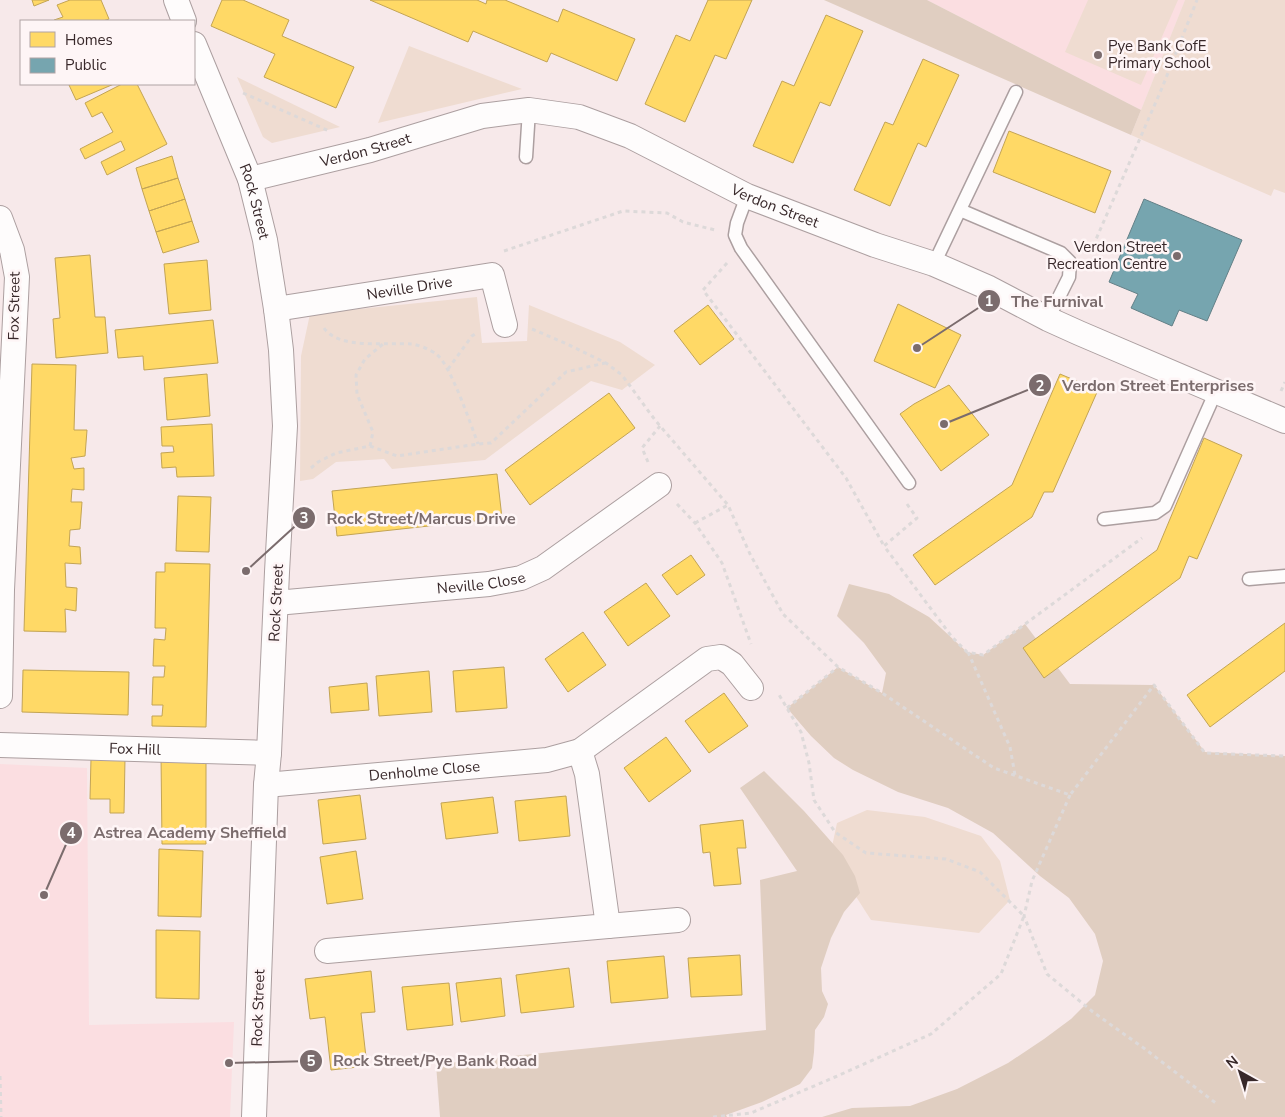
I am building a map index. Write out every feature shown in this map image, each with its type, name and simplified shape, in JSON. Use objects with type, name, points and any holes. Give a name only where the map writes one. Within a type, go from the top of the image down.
[{"type":"street","points":[[176,0],[184,20]]},
{"type":"street","name":"Rock Street","points":[[195,46],[250,179],[265,240],[281,350],[285,426],[266,785],[254,1117]]},
{"type":"street","name":"Verdon Street","points":[[250,179],[370,150],[482,116],[529,110],[579,117],[630,136],[747,196],[875,245],[934,264],[997,292],[1048,319],[1285,421]]},
{"type":"street","name":"Fox Street","points":[[0,218],[12,250],[17,277],[1,590],[0,696]]},
{"type":"street","points":[[492,275],[505,325]]},
{"type":"street","name":"Neville Drive","points":[[276,309],[492,275]]},
{"type":"street","name":"Neville Close","points":[[276,602],[489,584],[521,578],[543,568],[659,485]]},
{"type":"street","name":"Denholme Close","points":[[266,785],[547,760],[580,752],[707,659],[721,657],[732,664],[751,688]]},
{"type":"street","name":"Fox Hill","points":[[0,745],[269,753]]},
{"type":"street","points":[[580,752],[587,774],[608,926]]},
{"type":"street","points":[[327,951],[678,920]]},
{"type":"lane","points":[[934,264],[1016,92]]},
{"type":"lane","points":[[526,157],[529,110]]},
{"type":"lane","points":[[747,196],[737,223],[736,235],[741,248],[909,483]]},
{"type":"lane","points":[[960,210],[1061,253],[1070,262],[1069,277],[1048,319]]},
{"type":"lane","points":[[1104,519],[1155,513],[1165,506],[1216,391]]},
{"type":"lane","points":[[1249,579],[1285,576]]},
{"type":"path","points":[[1070,262],[1084,266],[1158,97],[1197,0]]},
{"type":"path","points":[[208,77],[370,150]]},
{"type":"path","points":[[492,275],[495,254],[623,211],[667,212],[683,222],[736,235]]},
{"type":"path","points":[[741,248],[703,290],[846,478],[884,546],[952,637],[967,652],[1010,747],[1015,775]]},
{"type":"path","points":[[312,303],[316,316],[326,332],[345,342],[414,344],[437,354],[448,369],[478,444]]},
{"type":"path","points":[[448,369],[472,336],[486,327],[519,323],[606,363],[622,375],[660,426],[728,504],[750,554],[783,614],[838,667],[882,693],[994,768],[1070,795]]},
{"type":"path","points":[[370,446],[373,432],[357,394],[356,375],[365,359],[383,344]]},
{"type":"path","points":[[282,492],[318,462],[336,453],[370,446],[397,456],[491,443],[566,372],[606,363]]},
{"type":"path","points":[[660,426],[642,448],[659,485],[695,523],[722,563],[752,647]]},
{"type":"path","points":[[884,546],[917,518],[897,492],[909,483]]},
{"type":"path","points":[[695,523],[728,504]]},
{"type":"path","points":[[967,652],[983,655],[1151,531],[1162,517],[1165,506]]},
{"type":"path","points":[[787,708],[838,667]]},
{"type":"path","points":[[713,1117],[751,1113],[931,1034],[1001,974],[1024,916],[1032,881],[1070,795],[1154,686],[1204,752],[1285,756]]},
{"type":"path","points":[[774,687],[801,732],[809,763],[814,800],[835,832],[866,853],[946,859],[980,872],[1024,916],[1047,974],[1093,1012],[1217,1104]]},
{"type":"path","points":[[0,1076],[1,1117]]},
{"type":"shaded area","points":[[824,0],[927,0],[1141,110],[1131,135]]},
{"type":"shaded area","name":"Pye Bank CofE Primary School","points":[[927,0],[1185,0],[1141,110]]},
{"type":"shaded area","points":[[1088,0],[1178,0],[1141,85],[1065,52]]},
{"type":"shaded area","points":[[1185,0],[1285,0],[1285,193],[1274,189],[1271,196],[1131,135]]},
{"type":"shaded area","points":[[409,46],[522,89],[378,123]]},
{"type":"shaded area","points":[[237,77],[340,127],[272,143],[263,137]]},
{"type":"shaded area","points":[[477,297],[482,343],[527,341],[529,305],[620,342],[655,365],[622,390],[591,381],[485,460],[392,469],[384,459],[336,462],[313,479],[300,481],[301,356],[310,314]]},
{"type":"shaded area","points":[[849,584],[889,594],[929,617],[967,652],[983,655],[1025,624],[1070,684],[1154,685],[1205,752],[1285,756],[1285,1117],[822,1117],[852,1108],[910,1106],[957,1089],[1008,1063],[1071,1019],[1095,995],[1103,961],[1095,934],[1069,898],[1040,876],[993,833],[948,808],[898,792],[853,770],[834,758],[811,736],[787,708],[838,667],[882,693],[886,673],[864,643],[837,616]]},
{"type":"shaded area","points":[[0,764],[87,768],[89,1025],[234,1022],[230,1117],[0,1117]]},
{"type":"shaded area","points":[[764,771],[804,811],[843,855],[855,876],[860,893],[844,912],[831,938],[821,968],[822,991],[828,1004],[824,1017],[815,1030],[812,1068],[800,1084],[762,1102],[726,1115],[727,1117],[440,1117],[436,1064],[766,1030],[760,880],[797,871],[740,788]]},
{"type":"shaded area","points":[[867,810],[925,817],[981,836],[1000,861],[1010,900],[979,933],[871,920],[830,856],[837,823]]},
{"type":"building: Homes","points":[[32,0],[49,0],[34,6]]},
{"type":"building: Homes","points":[[70,0],[101,0],[109,19],[54,20],[63,17],[57,5]]},
{"type":"building: Homes","points":[[222,0],[243,0],[289,20],[282,36],[354,67],[336,108],[264,77],[275,54],[211,26]]},
{"type":"building: Homes","points":[[370,0],[477,0],[486,4],[487,0],[505,0],[558,22],[563,9],[635,39],[617,81],[551,53],[547,62],[473,31],[468,42]]},
{"type":"building: Homes","points":[[708,0],[752,0],[726,59],[715,55],[685,122],[645,104],[676,35],[690,41]]},
{"type":"building: Homes","points":[[826,15],[863,31],[830,106],[820,102],[793,163],[753,146],[782,81],[794,86]]},
{"type":"building: Homes","points":[[923,59],[959,75],[926,147],[918,143],[890,206],[854,190],[885,122],[893,125]]},
{"type":"building: Homes","points":[[69,85],[112,85],[76,100]]},
{"type":"building: Homes","points":[[120,85],[138,85],[167,144],[107,175],[101,162],[125,150],[121,141],[85,159],[80,149],[113,132],[102,112],[92,117],[85,103]]},
{"type":"building: Homes","points":[[1009,131],[1111,171],[1095,213],[993,172]]},
{"type":"building: Homes","points":[[172,156],[178,178],[142,189],[136,168]]},
{"type":"building: Homes","points":[[178,178],[185,199],[149,211],[142,189]]},
{"type":"building: Homes","points":[[185,199],[192,221],[156,232],[149,211]]},
{"type":"building: Homes","points":[[192,221],[199,242],[163,253],[156,232]]},
{"type":"building: Homes","points":[[90,255],[95,317],[105,317],[108,353],[56,358],[53,319],[60,318],[55,258]]},
{"type":"building: Homes","points":[[207,260],[211,310],[169,314],[164,264]]},
{"type":"building: Homes","points":[[898,304],[961,335],[935,388],[874,361]]},
{"type":"building: Homes","points":[[708,305],[734,339],[700,365],[674,331]]},
{"type":"building: Homes","points":[[213,320],[218,363],[144,370],[143,356],[118,358],[115,330]]},
{"type":"building: Homes","points":[[32,364],[76,365],[74,430],[87,430],[85,456],[71,458],[74,469],[84,468],[84,490],[72,489],[71,502],[82,502],[80,529],[70,530],[69,546],[80,547],[81,564],[65,563],[66,587],[77,588],[76,611],[65,609],[66,632],[24,631]]},
{"type":"building: Homes","points":[[207,374],[210,416],[167,420],[164,378]]},
{"type":"building: Homes","points":[[1060,374],[1098,390],[1053,492],[1044,492],[1032,517],[935,585],[913,555],[1012,485]]},
{"type":"building: Homes","points":[[949,385],[989,435],[941,471],[900,414]]},
{"type":"building: Homes","points":[[609,393],[635,428],[530,505],[505,470]]},
{"type":"building: Homes","points":[[212,424],[214,476],[177,477],[176,467],[162,468],[161,453],[174,452],[173,446],[162,446],[161,427]]},
{"type":"building: Homes","points":[[1204,438],[1242,455],[1197,559],[1189,556],[1180,578],[1044,678],[1023,648],[1157,550]]},
{"type":"building: Homes","points":[[497,474],[502,518],[337,536],[332,491]]},
{"type":"building: Homes","points":[[178,496],[211,497],[209,552],[176,551]]},
{"type":"building: Homes","points":[[691,555],[705,575],[677,595],[662,575]]},
{"type":"building: Homes","points":[[165,563],[210,564],[206,727],[152,726],[152,716],[162,716],[163,705],[152,705],[153,677],[164,677],[165,666],[153,666],[154,639],[165,640],[166,628],[155,628],[156,572],[165,572]]},
{"type":"building: Homes","points":[[646,583],[670,616],[628,646],[604,612]]},
{"type":"building: Homes","points":[[1285,623],[1285,671],[1210,727],[1187,695]]},
{"type":"building: Homes","points":[[583,632],[606,665],[568,692],[545,659]]},
{"type":"building: Homes","points":[[504,667],[507,708],[456,712],[453,671]]},
{"type":"building: Homes","points":[[23,670],[129,672],[128,715],[22,712]]},
{"type":"building: Homes","points":[[429,671],[432,712],[379,716],[376,676]]},
{"type":"building: Homes","points":[[367,683],[369,710],[331,713],[329,687]]},
{"type":"building: Homes","points":[[724,693],[748,726],[709,753],[685,721]]},
{"type":"building: Homes","points":[[666,737],[691,771],[649,802],[624,768]]},
{"type":"building: Homes","points":[[206,754],[206,844],[162,844],[161,755]]},
{"type":"building: Homes","points":[[91,759],[125,759],[124,813],[110,813],[110,799],[90,799]]},
{"type":"building: Homes","points":[[360,795],[366,839],[323,844],[318,800]]},
{"type":"building: Homes","points":[[566,796],[570,836],[519,841],[515,801]]},
{"type":"building: Homes","points":[[493,797],[498,833],[446,839],[441,803]]},
{"type":"building: Homes","points":[[743,820],[746,848],[737,848],[741,884],[714,886],[710,852],[703,853],[700,825]]},
{"type":"building: Homes","points":[[159,849],[203,851],[201,917],[158,916]]},
{"type":"building: Homes","points":[[356,851],[363,899],[327,904],[320,857]]},
{"type":"building: Homes","points":[[156,930],[200,931],[199,999],[156,998]]},
{"type":"building: Homes","points":[[740,955],[742,995],[691,997],[688,958]]},
{"type":"building: Homes","points":[[664,956],[668,998],[611,1003],[607,961]]},
{"type":"building: Homes","points":[[569,968],[574,1007],[521,1013],[516,975]]},
{"type":"building: Homes","points":[[371,971],[375,1012],[361,1013],[367,1066],[331,1070],[325,1017],[310,1019],[305,979]]},
{"type":"building: Homes","points":[[501,978],[505,1016],[461,1022],[456,983]]},
{"type":"building: Homes","points":[[449,983],[453,1025],[407,1030],[402,987]]},
{"type":"building: Public","name":"Verdon Street Recreation Centre","points":[[1144,199],[1242,240],[1207,321],[1179,310],[1172,326],[1131,308],[1138,294],[1109,282]]},
{"type":"place","name":"Pye Bank CofE Primary School","points":[[1098,55]]},
{"type":"place","name":"Verdon Street Recreation Centre","points":[[1177,256]]},
{"type":"place","name":"The Furnival","points":[[917,348]]},
{"type":"place","name":"Verdon Street Enterprises","points":[[944,424]]},
{"type":"place","name":"Rock Street/Marcus Drive","points":[[246,571]]},
{"type":"place","name":"Astrea Academy Sheffield","points":[[44,895]]},
{"type":"place","name":"Rock Street/Pye Bank Road","points":[[229,1063]]}]
